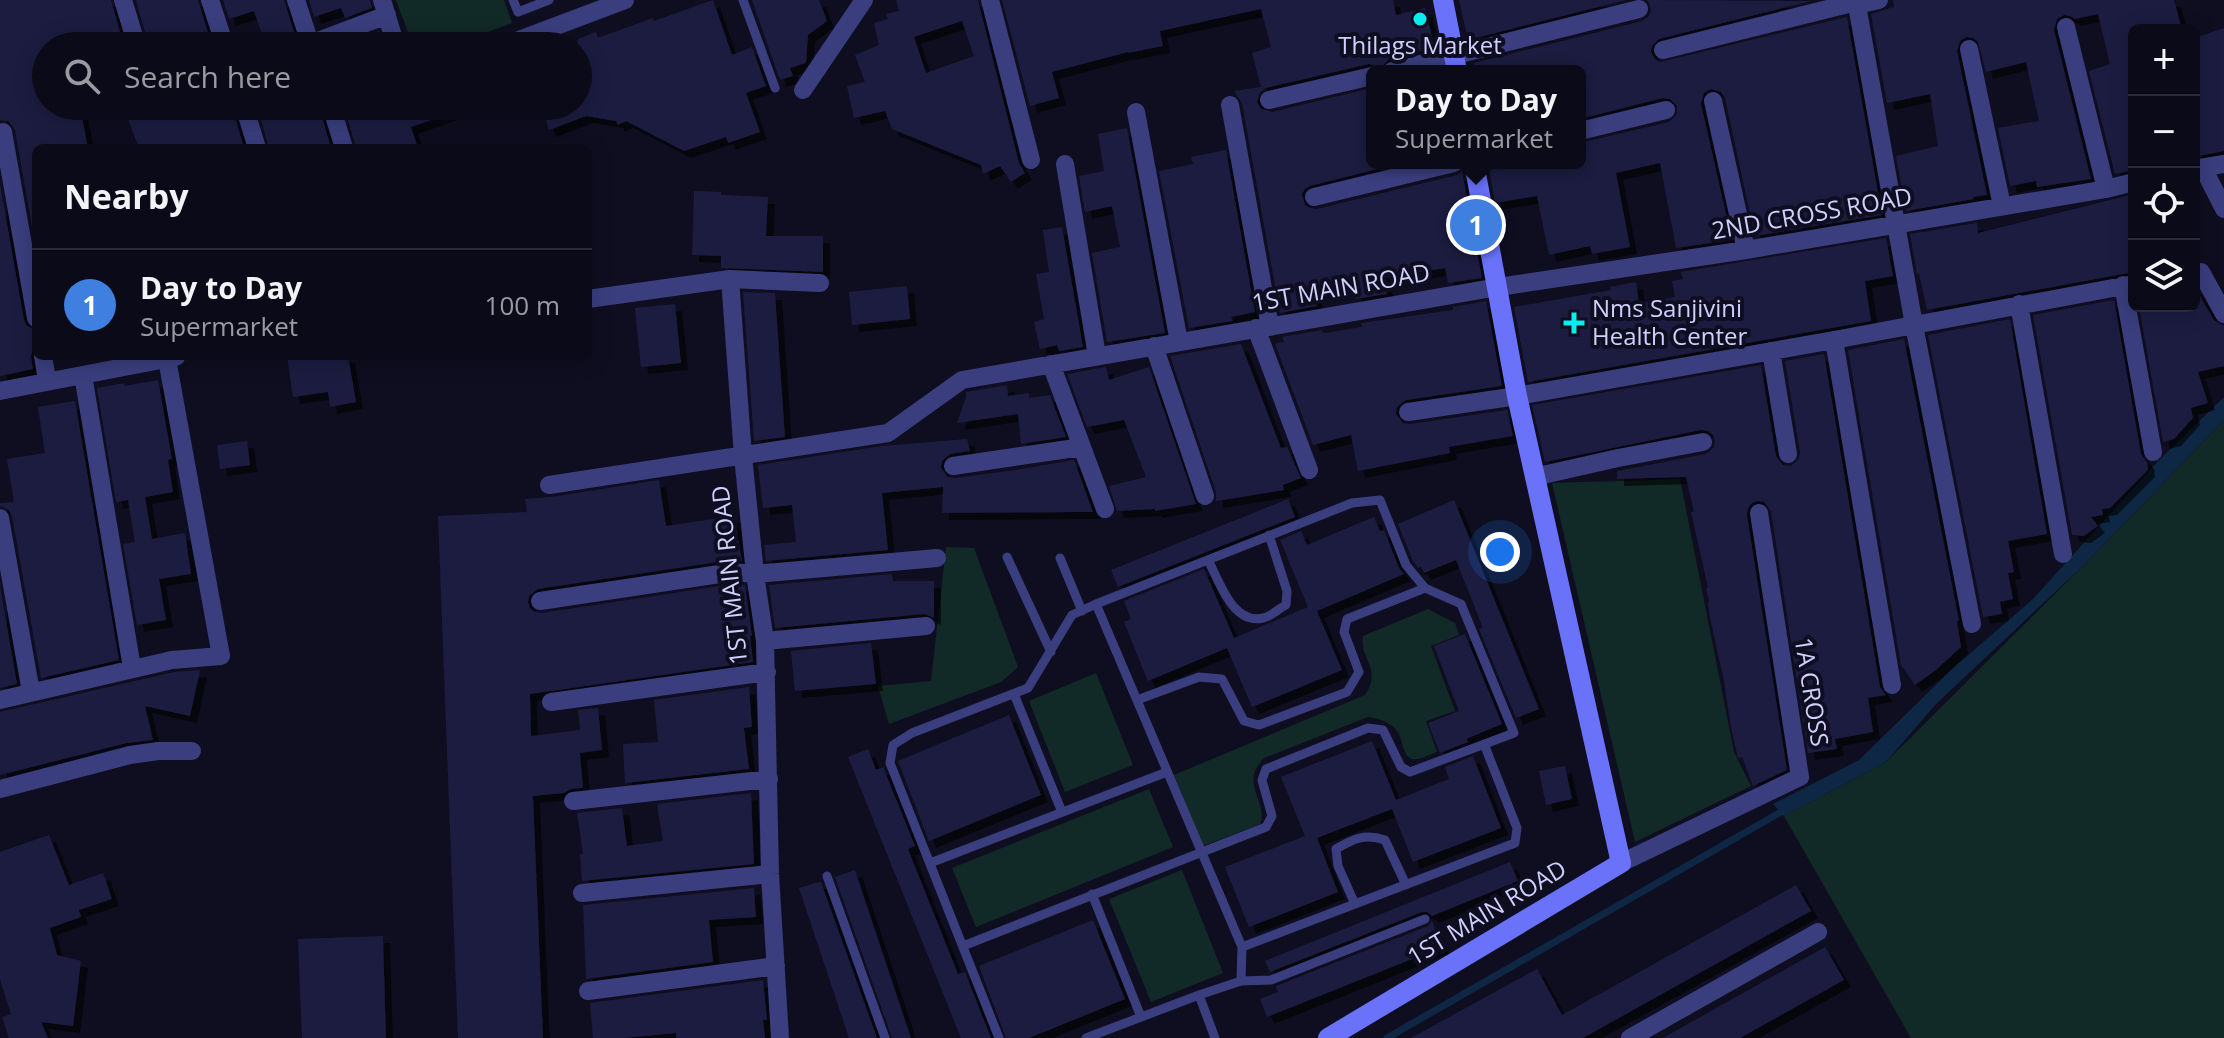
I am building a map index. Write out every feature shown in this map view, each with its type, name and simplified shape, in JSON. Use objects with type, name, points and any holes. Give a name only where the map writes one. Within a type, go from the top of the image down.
[{"type":"street","points":[[123,0],[133,32]]},
{"type":"street","points":[[210,0],[220,32]]},
{"type":"street","points":[[296,0],[305,32]]},
{"type":"street","points":[[540,32],[625,0]]},
{"type":"street","points":[[803,90],[864,0]]},
{"type":"street","points":[[990,0],[1031,160]]},
{"type":"street","points":[[1443,0],[1455,64],[1639,9]]},
{"type":"street","points":[[1663,50],[1857,2],[1879,0]]},
{"type":"street","points":[[1857,2],[1914,325],[1972,624]]},
{"type":"street","points":[[335,32],[384,8],[392,32]]},
{"type":"street","points":[[2066,27],[2106,189]]},
{"type":"street","points":[[1969,49],[2002,206]]},
{"type":"street","points":[[1269,100],[1366,77]]},
{"type":"street","points":[[1713,101],[1746,250]]},
{"type":"street","points":[[1230,105],[1263,327],[1309,470]]},
{"type":"street","points":[[1586,130],[1666,110]]},
{"type":"street","points":[[1136,112],[1179,342]]},
{"type":"street","points":[[248,120],[256,144]]},
{"type":"street","points":[[335,120],[343,144]]},
{"type":"street","points":[[3,132],[32,295]]},
{"type":"street","points":[[1065,164],[1097,356]]},
{"type":"street","points":[[2200,168],[2224,164]]},
{"type":"street","points":[[1314,197],[1429,169]]},
{"type":"street","points":[[1475,169],[1534,477],[1621,863]]},
{"type":"street","points":[[2200,171],[2224,209]]},
{"type":"street","name":"2ND CROSS ROAD","points":[[1498,287],[1746,250],[2128,184]]},
{"type":"street","points":[[2200,272],[2224,314]]},
{"type":"street","points":[[549,485],[743,456],[730,279]]},
{"type":"street","points":[[592,298],[730,279],[820,283]]},
{"type":"street","points":[[1408,412],[1834,340],[2128,284]]},
{"type":"street","name":"1ST MAIN ROAD","points":[[780,1038],[770,874],[767,672],[743,456],[888,433],[962,380],[1498,287]]},
{"type":"street","points":[[2019,304],[2063,554]]},
{"type":"street","points":[[2132,312],[2153,452]]},
{"type":"street","points":[[1834,340],[1892,685]]},
{"type":"street","points":[[1154,346],[1205,496]]},
{"type":"street","points":[[1771,351],[1788,454]]},
{"type":"street","points":[[44,360],[47,380]]},
{"type":"street","points":[[0,391],[162,360]]},
{"type":"street","points":[[0,700],[172,660],[221,656],[173,360]]},
{"type":"street","points":[[1051,364],[1105,509]]},
{"type":"street","points":[[83,375],[132,668]]},
{"type":"street","points":[[1534,477],[1703,442]]},
{"type":"street","points":[[953,466],[1082,447]]},
{"type":"street","name":"1A CROSS","points":[[1621,863],[1800,777],[1759,513]]},
{"type":"street","points":[[0,518],[31,692]]},
{"type":"street","points":[[540,601],[733,572],[755,574],[937,558]]},
{"type":"street","points":[[765,641],[926,626]]},
{"type":"street","points":[[551,702],[767,672]]},
{"type":"street","points":[[0,789],[130,755],[192,751]]},
{"type":"street","points":[[573,801],[769,779]]},
{"type":"street","name":"1ST MAIN ROAD","points":[[1328,1038],[1621,863]]},
{"type":"street","points":[[582,893],[770,874]]},
{"type":"street","points":[[1630,1038],[1818,932]]},
{"type":"street","points":[[588,991],[776,966]]},
{"type":"lane","points":[[513,0],[518,12],[549,0]]},
{"type":"lane","points":[[743,0],[775,88]]},
{"type":"lane","points":[[963,946],[1266,827],[1272,816],[1262,780],[1266,769],[1368,728],[1383,730],[1401,767],[1410,772],[1514,733],[1461,604],[1425,588],[1406,565],[1380,500],[1352,503],[1072,615],[1028,688],[912,733],[893,745],[890,763],[999,1038]]},
{"type":"lane","points":[[1208,560],[1231,603],[1242,615],[1263,618],[1286,605],[1287,591],[1269,535]]},
{"type":"lane","points":[[1007,557],[1051,652]]},
{"type":"lane","points":[[1060,558],[1082,611]]},
{"type":"lane","points":[[1137,700],[1199,677],[1222,679],[1244,721],[1259,725],[1347,692],[1359,672],[1344,632],[1347,619],[1425,588]]},
{"type":"lane","points":[[1096,604],[1242,947],[1241,981]]},
{"type":"lane","points":[[1014,694],[1062,812]]},
{"type":"lane","points":[[1242,947],[1515,843],[1517,828],[1484,744]]},
{"type":"lane","points":[[930,863],[1167,772]]},
{"type":"lane","points":[[1355,904],[1338,866],[1336,849],[1351,841],[1371,835],[1385,840],[1406,885]]},
{"type":"lane","points":[[827,876],[885,1038]]},
{"type":"lane","points":[[1092,894],[1141,1017]]},
{"type":"lane","points":[[1086,1038],[1241,981],[1271,980],[1425,919]]},
{"type":"lane","points":[[1199,995],[1215,1038]]},
{"type":"green space","points":[[396,0],[504,0],[512,23],[488,32],[408,32]]},
{"type":"green space","points":[[2224,420],[2224,1038],[1911,1038],[1784,816],[1886,762]]},
{"type":"green space","points":[[1680,479],[1734,752],[1751,786],[1635,842],[1552,483]]},
{"type":"green space","points":[[946,547],[974,548],[1018,667],[1001,682],[889,724],[878,686],[931,681]]},
{"type":"green space","points":[[1428,609],[1455,623],[1459,635],[1431,646],[1455,711],[1426,721],[1437,752],[1412,759],[1406,754],[1394,728],[1384,721],[1368,717],[1264,758],[1254,776],[1262,815],[1260,824],[1203,846],[1174,775],[1365,695],[1372,678],[1363,636]]},
{"type":"green space","points":[[1096,673],[1133,765],[1065,792],[1029,701]]},
{"type":"green space","points":[[1149,789],[1173,847],[976,927],[952,868]]},
{"type":"green space","points":[[1182,870],[1223,973],[1151,1002],[1109,899]]},
{"type":"water","points":[[2224,397],[2224,420],[2084,565],[1936,704],[1886,762],[1784,816],[1773,804],[1859,760],[1951,670],[2033,599],[2158,461]]},
{"type":"building","points":[[0,0],[111,0],[120,32],[32,32],[32,120],[83,120],[87,144],[32,144],[32,226],[15,130],[8,121],[0,120]]},
{"type":"building","points":[[136,0],[198,0],[208,32],[145,32]]},
{"type":"building","points":[[223,0],[284,0],[294,32],[261,32],[254,11],[229,19]]},
{"type":"building","points":[[309,0],[370,0],[372,8],[345,18],[341,8],[314,17]]},
{"type":"building","points":[[713,0],[732,55],[752,47],[766,86],[746,93],[760,132],[728,143],[726,137],[684,151],[626,121],[618,125],[616,121],[592,117],[592,34],[596,32],[598,38],[653,18],[654,21]]},
{"type":"building","points":[[752,0],[819,0],[827,21],[808,35],[806,63],[790,68],[793,76],[780,80]]},
{"type":"building","points":[[896,0],[978,0],[1019,163],[1025,173],[1011,182],[1000,166],[983,174],[981,165],[892,129],[885,111],[854,118],[847,86],[865,82],[855,55],[879,45],[874,23],[888,19],[886,14],[899,11]],"holes":[[[962,21],[974,56],[926,73],[914,37]]]},
{"type":"building","points":[[1002,0],[1393,0],[1396,15],[1425,8],[1435,48],[1389,59],[1384,65],[1369,64],[1266,88],[1260,92],[1257,102],[1261,109],[1272,112],[1366,89],[1366,169],[1378,169],[1310,186],[1302,194],[1305,205],[1317,209],[1457,175],[1462,171],[1482,278],[1448,283],[1445,268],[1384,278],[1387,294],[1356,299],[1353,284],[1314,292],[1317,306],[1280,313],[1242,103],[1234,91],[1261,87],[1252,53],[1271,47],[1261,9],[1160,31],[1163,46],[1052,72],[1059,98],[1030,106]]},
{"type":"building","points":[[1459,0],[1626,0],[1468,40]]},
{"type":"building","points":[[1647,0],[1811,1],[1659,39],[1651,52],[1660,62],[1847,17],[1882,215],[1755,236],[1725,98],[1721,92],[1711,89],[1704,93],[1701,104],[1732,240],[1676,248],[1660,163],[1616,173],[1630,247],[1592,254],[1590,246],[1549,255],[1537,196],[1495,203],[1489,169],[1586,169],[1586,142],[1669,122],[1677,114],[1677,106],[1670,99],[1663,98],[1586,117],[1586,65],[1474,63],[1642,21],[1651,12]]},
{"type":"building","points":[[1893,0],[2174,0],[2180,24],[2128,24],[2128,171],[2115,174],[2089,71],[2110,64],[2098,14],[2075,19],[2064,15],[2057,19],[2054,30],[2091,179],[2037,187],[2036,181],[2010,186],[1998,128],[2039,121],[2026,62],[1986,72],[1978,42],[1967,37],[1960,41],[1957,51],[1987,195],[1906,211],[1896,156],[1938,146],[1930,94],[1887,103],[1871,14],[1894,7]]},
{"type":"building","points":[[2224,28],[2224,151],[2200,156],[2200,96],[2200,36]]},
{"type":"building","points":[[128,120],[236,120],[243,144],[137,144]]},
{"type":"building","points":[[261,120],[323,120],[330,144],[268,144]]},
{"type":"building","points":[[348,120],[431,120],[411,127],[417,144],[355,144]]},
{"type":"building","points":[[546,120],[575,120],[549,130]]},
{"type":"building","points":[[1127,128],[1165,333],[1107,342],[1092,253],[1120,247],[1112,206],[1085,212],[1079,176],[1104,171],[1098,134]]},
{"type":"building","points":[[1226,150],[1255,312],[1231,317],[1233,321],[1189,328],[1159,171],[1193,164],[1191,157]]},
{"type":"building","points":[[0,184],[24,320],[32,328],[33,369],[0,376]]},
{"type":"building","points":[[694,191],[768,197],[766,236],[823,236],[823,272],[721,268],[721,256],[692,255]]},
{"type":"building","points":[[2128,196],[2128,273],[1927,310],[1910,234],[1977,223],[1978,233]]},
{"type":"building","points":[[1062,227],[1083,347],[1059,351],[1057,345],[1040,349],[1034,322],[1044,319],[1036,274],[1049,272],[1043,230]]},
{"type":"building","points":[[1886,238],[1893,276],[1865,281],[1871,321],[1528,382],[1514,307],[1611,290],[1610,287],[1636,282],[1639,303],[1675,297],[1672,281],[1683,279],[1681,272]]},
{"type":"building","points":[[907,286],[910,319],[852,325],[849,292]]},
{"type":"building","points":[[743,292],[775,293],[785,437],[754,441]]},
{"type":"building","points":[[2200,296],[2214,320],[2224,326],[2224,366],[2198,372],[2208,403],[2191,408],[2193,418],[2174,439],[2163,442],[2140,312],[2200,312]]},
{"type":"building","points":[[2114,300],[2141,454],[2148,470],[2110,508],[2102,509],[2103,515],[2091,517],[2098,526],[2084,536],[2072,535],[2033,315]]},
{"type":"building","points":[[1486,301],[1502,386],[1406,400],[1397,407],[1396,414],[1403,423],[1410,424],[1507,410],[1513,436],[1449,447],[1450,453],[1358,471],[1351,435],[1313,445],[1275,344],[1284,342],[1282,337],[1362,327],[1361,323],[1453,310],[1453,307]]},
{"type":"building","points":[[675,304],[681,363],[641,367],[635,308]]},
{"type":"building","points":[[2010,319],[2047,534],[2008,541],[2014,572],[2008,573],[2013,599],[2000,602],[2002,614],[1983,617],[1928,335]]},
{"type":"building","points":[[1904,339],[1959,621],[1961,647],[1915,685],[1901,665],[1848,350]]},
{"type":"building","points":[[1241,344],[1281,448],[1287,447],[1301,478],[1283,485],[1284,490],[1216,501],[1216,492],[1170,356]]},
{"type":"building","points":[[1824,354],[1880,687],[1886,695],[1868,698],[1873,732],[1835,739],[1837,749],[1808,753],[1771,511],[1764,502],[1752,503],[1747,515],[1787,770],[1753,786],[1742,757],[1738,758],[1731,728],[1686,477],[1617,479],[1617,471],[1706,454],[1714,447],[1713,435],[1701,430],[1545,462],[1532,405],[1761,365],[1776,456],[1783,465],[1791,466],[1799,459],[1800,452],[1785,361]]},
{"type":"building","points":[[288,360],[349,360],[356,402],[330,407],[328,392],[293,397]]},
{"type":"building","points":[[1106,367],[1109,380],[1149,367],[1196,504],[1155,511],[1117,511],[1109,486],[1146,477],[1124,420],[1087,427],[1067,374]]},
{"type":"building","points":[[158,380],[172,459],[168,460],[173,492],[145,497],[152,539],[185,533],[191,574],[159,579],[166,620],[137,625],[123,544],[135,542],[128,500],[116,502],[97,388]]},
{"type":"building","points":[[1007,385],[1008,396],[1029,393],[1029,398],[1050,395],[1066,437],[1021,444],[1018,414],[957,423],[966,392]]},
{"type":"building","points":[[75,401],[119,660],[41,678],[12,516],[0,503],[14,502],[7,459],[45,453],[38,407]]},
{"type":"building","points":[[967,439],[970,451],[950,454],[942,461],[941,468],[948,477],[1074,460],[1093,512],[942,513],[943,487],[882,493],[888,550],[766,561],[764,545],[796,542],[792,505],[763,508],[758,465],[882,446]]},
{"type":"building","points":[[247,441],[250,465],[220,469],[217,445]]},
{"type":"building","points":[[659,480],[666,526],[734,516],[742,561],[731,560],[538,589],[529,596],[530,608],[542,613],[733,584],[745,585],[753,662],[530,694],[531,736],[580,730],[578,710],[598,708],[602,750],[580,753],[583,788],[533,796],[543,1038],[458,1038],[438,516],[527,512],[525,499]]},
{"type":"building","points":[[1288,499],[1295,517],[1118,587],[1111,570]]},
{"type":"building","points":[[1454,500],[1539,709],[1516,718],[1479,629],[1483,628],[1456,560],[1424,573],[1413,561],[1398,524]]},
{"type":"building","points":[[1374,517],[1380,531],[1384,530],[1404,574],[1317,611],[1342,670],[1252,707],[1227,648],[1148,681],[1124,622],[1131,619],[1124,601],[1204,569],[1234,638],[1308,607],[1280,540],[1301,531],[1307,545]]},
{"type":"building","points":[[892,574],[893,581],[934,581],[934,618],[925,614],[775,628],[769,585]]},
{"type":"building","points":[[0,586],[17,684],[0,688]]},
{"type":"building","points":[[1465,634],[1502,724],[1440,753],[1428,723],[1459,711],[1434,646]]},
{"type":"building","points":[[871,643],[876,684],[795,691],[791,651]]},
{"type":"building","points":[[200,670],[190,716],[145,706],[153,740],[127,743],[0,775],[0,712],[174,672]]},
{"type":"building","points":[[749,687],[752,727],[744,728],[749,769],[625,783],[623,744],[658,742],[654,700]]},
{"type":"building","points":[[1009,715],[1041,795],[929,841],[898,761]]},
{"type":"building","points":[[1372,741],[1396,800],[1449,779],[1445,767],[1473,756],[1501,828],[1413,862],[1392,809],[1317,838],[1338,892],[1249,927],[1225,867],[1305,836],[1281,777]]},
{"type":"building","points":[[868,749],[876,770],[883,767],[915,846],[908,849],[958,974],[965,972],[991,1038],[961,1038],[848,757]]},
{"type":"building","points":[[1565,766],[1572,799],[1546,805],[1539,771]]},
{"type":"building","points":[[751,793],[754,864],[582,881],[580,854],[583,854],[577,813],[622,808],[627,846],[663,841],[657,804]]},
{"type":"building","points":[[49,835],[69,885],[103,873],[112,899],[79,910],[81,917],[50,928],[57,955],[81,961],[73,1026],[41,1022],[48,1038],[9,1038],[2,1017],[11,1014],[0,979],[0,852]]},
{"type":"building","points":[[1510,862],[1518,881],[1432,916],[1422,912],[1270,972],[1265,961]]},
{"type":"building","points":[[855,870],[911,1038],[892,1038],[835,877]]},
{"type":"building","points":[[821,882],[877,1038],[849,1038],[799,888]]},
{"type":"building","points":[[1796,885],[1811,911],[1583,1038],[1411,1038],[1537,969],[1562,1015]]},
{"type":"building","points":[[754,888],[756,917],[709,920],[713,962],[586,979],[583,905]]},
{"type":"building","points":[[1093,920],[1125,999],[1029,1038],[1006,1038],[979,966]]},
{"type":"building","points":[[1432,921],[1442,947],[1267,1017],[1260,999],[1278,992],[1276,986],[1428,926]]},
{"type":"building","points":[[383,936],[386,1038],[302,1038],[298,939]]},
{"type":"building","points":[[1825,947],[1844,980],[1740,1038],[1663,1038]]},
{"type":"building","points":[[763,980],[767,1020],[763,1020],[765,1038],[676,1038],[676,1033],[593,1038],[590,1003]]},
{"type":"waterway","points":[[1387,1038],[1788,808]]},
{"type":"place","name":"Thilags Market","points":[[1420,19]]},
{"type":"place","name":"Day to Day","points":[[1476,225]]},
{"type":"place","name":"Nms Sanjivini Health Center","points":[[1574,323]]}]
